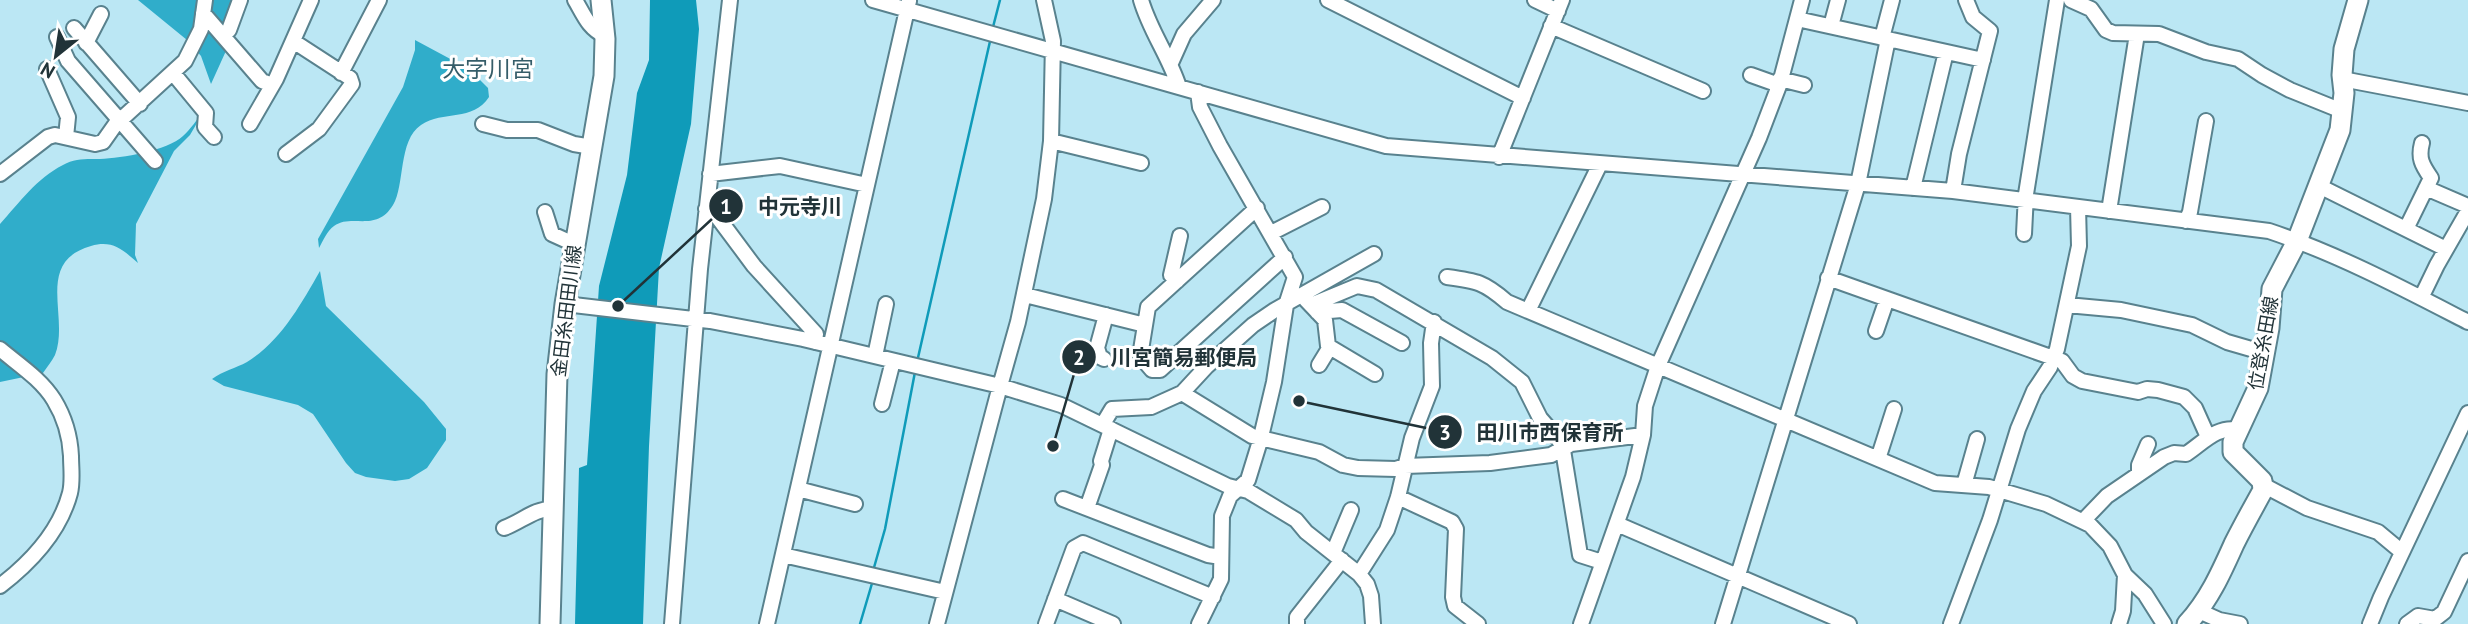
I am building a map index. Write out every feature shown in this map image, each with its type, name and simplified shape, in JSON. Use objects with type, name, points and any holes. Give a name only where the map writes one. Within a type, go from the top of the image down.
[{"type":"main road","name":"金田糸田田川線","points":[[550,624],[557,374],[572,306],[574,244],[604,76],[605,36],[601,0]]},
{"type":"main road","name":"位登糸田線","points":[[2263,485],[2233,452],[2233,442],[2259,388],[2272,289],[2297,240],[2340,130],[2344,93],[2344,49],[2358,0]]},
{"type":"main road","points":[[2193,617],[2221,576],[2263,485]]},
{"type":"street","points":[[223,36],[229,30],[240,0]]},
{"type":"street","points":[[250,124],[272,85],[311,0]]},
{"type":"street","points":[[341,73],[379,0]]},
{"type":"street","points":[[575,0],[594,31],[605,36]]},
{"type":"street","points":[[672,624],[693,320],[730,0]]},
{"type":"street","points":[[873,0],[908,5],[1053,51],[1368,143],[1499,157],[1953,191],[2269,231],[2297,240],[2468,321]]},
{"type":"street","points":[[937,624],[1025,295],[1044,200],[1051,141],[1053,41],[1044,0]]},
{"type":"street","points":[[1141,0],[1150,28],[1171,63],[1179,87]]},
{"type":"street","points":[[1171,63],[1184,34],[1213,0]]},
{"type":"street","points":[[1328,0],[1523,98]]},
{"type":"street","points":[[1499,157],[1560,5],[1535,0]]},
{"type":"street","points":[[1581,624],[1633,477],[1643,435],[1645,406],[1658,366],[1759,138],[1780,82],[1802,0]]},
{"type":"street","points":[[1830,26],[1838,0]]},
{"type":"street","points":[[1723,624],[1858,184],[1892,0]]},
{"type":"street","points":[[1953,191],[1959,154],[1990,32],[1973,17],[1966,0]]},
{"type":"street","points":[[2024,234],[2026,200],[2057,0]]},
{"type":"street","points":[[2071,0],[2091,9],[2106,30],[2113,33],[2159,34],[2206,52],[2238,59],[2290,90],[2342,111]]},
{"type":"street","points":[[767,624],[908,5]]},
{"type":"street","points":[[204,6],[223,36],[262,81],[272,85]]},
{"type":"street","points":[[0,174],[48,137],[55,135],[96,144],[103,142],[119,122],[185,61],[196,43],[204,6]]},
{"type":"street","points":[[86,43],[102,14]]},
{"type":"street","points":[[1797,19],[1983,60]]},
{"type":"street","points":[[1551,26],[1703,91]]},
{"type":"street","points":[[74,27],[140,104]]},
{"type":"street","points":[[2109,211],[2137,34]]},
{"type":"street","points":[[57,37],[68,61],[155,161]]},
{"type":"street","points":[[286,154],[320,129],[352,84],[350,78],[293,41]]},
{"type":"street","points":[[1913,188],[1946,52]]},
{"type":"street","points":[[47,69],[68,117],[66,137]]},
{"type":"street","points":[[173,72],[206,113],[205,127],[214,137]]},
{"type":"street","points":[[1751,75],[1804,85]]},
{"type":"street","points":[[2342,79],[2468,103]]},
{"type":"street","points":[[1198,92],[1200,107],[1296,277],[1286,305],[1274,382],[1248,480],[1230,496],[1222,516],[1221,579],[1199,624]]},
{"type":"street","points":[[2192,222],[2206,121]]},
{"type":"street","points":[[483,124],[507,130],[538,130],[574,144],[592,147]]},
{"type":"street","points":[[1051,141],[1141,163]]},
{"type":"street","points":[[2406,229],[2431,178],[2420,162],[2422,143]]},
{"type":"street","points":[[1528,311],[1600,164]]},
{"type":"street","points":[[710,174],[779,166],[867,185]]},
{"type":"street","points":[[2192,222],[2203,179]]},
{"type":"street","points":[[2319,186],[2446,249]]},
{"type":"street","points":[[2421,298],[2468,208],[2426,188]]},
{"type":"street","points":[[1271,233],[1322,207]]},
{"type":"street","points":[[1951,624],[1990,520],[2018,429],[2034,391],[2053,358],[2079,246],[2078,207]]},
{"type":"street","points":[[1257,208],[1148,307],[1140,356],[1153,370],[1160,370],[1285,257]]},
{"type":"street","points":[[706,209],[713,211],[754,266],[816,334],[815,342]]},
{"type":"street","points":[[545,212],[552,234],[574,244]]},
{"type":"street","points":[[1177,281],[1171,275],[1180,236]]},
{"type":"street","points":[[1310,304],[1374,254]]},
{"type":"street","points":[[1447,277],[1476,281],[1489,286],[1507,302],[1935,483],[1998,490],[2046,504],[2090,524],[2110,546],[2125,575],[2145,594],[2164,624]]},
{"type":"street","points":[[1828,278],[2062,361],[2073,376],[2082,381],[2138,393],[2147,389],[2184,397],[2195,408],[2208,437]]},
{"type":"street","points":[[1310,304],[1357,286],[1376,290],[1492,358],[1522,382],[1540,418],[1559,440],[1563,450],[1580,555],[1602,562]]},
{"type":"street","points":[[1025,295],[1145,325]]},
{"type":"street","points":[[1876,331],[1887,299]]},
{"type":"street","points":[[874,356],[886,304]]},
{"type":"street","points":[[1310,304],[1325,320],[1330,347],[1319,365]]},
{"type":"street","points":[[1087,508],[1102,466],[1112,409],[1151,407],[1182,393],[1207,366],[1253,326],[1286,305],[1310,304],[1342,310],[1402,343]]},
{"type":"street","points":[[2067,304],[2174,320],[2192,325],[2227,342],[2265,353]]},
{"type":"street","points":[[572,306],[693,320],[815,342],[1000,386],[1061,405],[1228,486],[1248,491],[1296,520],[1306,532],[1338,556],[1367,584],[1371,596],[1373,624]]},
{"type":"street","points":[[1104,359],[1100,357],[1097,348],[1106,315]]},
{"type":"street","points":[[1359,574],[1387,530],[1412,438],[1432,386],[1433,322]]},
{"type":"street","points":[[1330,347],[1375,374]]},
{"type":"street","points":[[0,349],[40,381],[54,400],[69,432],[72,474],[70,492],[61,517],[41,546],[18,572],[0,586]]},
{"type":"street","points":[[881,404],[893,361]]},
{"type":"street","points":[[1182,393],[1252,436],[1319,452],[1343,465],[1358,468],[1396,469],[1405,466],[1490,463],[1551,455],[1571,444],[1643,435]]},
{"type":"street","points":[[1878,459],[1894,409]]},
{"type":"street","points":[[2370,624],[2468,413]]},
{"type":"street","points":[[2082,521],[2107,496],[2164,457],[2174,453],[2186,454],[2208,437],[2228,427],[2239,429]]},
{"type":"street","points":[[1964,485],[1977,439]]},
{"type":"street","points":[[2139,474],[2139,465],[2148,444]]},
{"type":"street","points":[[2263,485],[2307,508],[2378,532],[2402,551]]},
{"type":"street","points":[[798,489],[854,506]]},
{"type":"street","points":[[1398,497],[1452,522],[1456,529],[1453,597],[1455,606],[1478,624]]},
{"type":"street","points":[[1063,499],[1208,555],[1221,557]]},
{"type":"street","points":[[504,528],[542,509],[553,509]]},
{"type":"street","points":[[1297,624],[1297,617],[1338,556],[1351,510]]},
{"type":"street","points":[[1617,524],[1849,624]]},
{"type":"street","points":[[1046,624],[1074,548],[1083,543],[1213,597]]},
{"type":"street","points":[[783,555],[945,592]]},
{"type":"street","points":[[2407,624],[2418,616],[2435,619],[2444,612],[2468,561]]},
{"type":"street","points":[[2119,624],[2123,611],[2125,575]]},
{"type":"street","points":[[1055,599],[1113,624]]},
{"type":"street","points":[[2193,617],[2238,624]]},
{"type":"shaded area","points":[[138,0],[249,0],[211,84],[201,56],[187,40]]},
{"type":"shaded area","points":[[650,0],[696,0],[699,29],[691,124],[659,268],[643,624],[575,624],[579,468],[587,465],[599,286],[627,175],[637,93],[649,60]]},
{"type":"shaded area","points":[[415,40],[469,69],[488,88],[489,97],[475,110],[421,125],[414,132],[405,152],[397,197],[393,205],[386,213],[372,221],[348,221],[334,226],[319,248],[318,239],[403,87],[415,50]]},
{"type":"shaded area","points":[[204,111],[190,135],[174,151],[136,224],[135,255],[138,263],[122,250],[105,244],[91,246],[74,254],[63,264],[59,278],[59,340],[54,357],[43,373],[0,382],[0,224],[37,184],[63,165],[81,159],[109,158],[156,150],[183,136]]},
{"type":"shaded area","points":[[320,271],[326,306],[424,402],[446,429],[446,440],[427,468],[409,479],[395,481],[355,473],[313,414],[298,405],[224,386],[212,379],[247,362],[270,344],[289,321]]},
{"type":"waterway","points":[[993,27],[1000,0]]},
{"type":"waterway","points":[[917,362],[991,37]]},
{"type":"waterway","points":[[873,571],[885,529],[915,372]]},
{"type":"waterway","points":[[860,624],[873,580]]},
{"type":"place","name":"中元寺川","points":[[618,306]]},
{"type":"place","name":"田川市西保育所","points":[[1299,401]]},
{"type":"place","name":"川宮簡易郵便局","points":[[1053,446]]},
{"type":"district","name":"大字川宮","points":[[488,69]]}]
